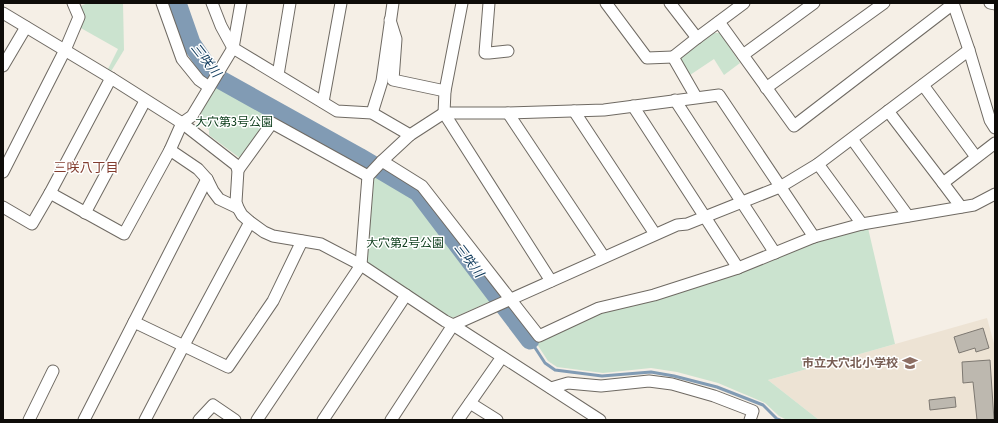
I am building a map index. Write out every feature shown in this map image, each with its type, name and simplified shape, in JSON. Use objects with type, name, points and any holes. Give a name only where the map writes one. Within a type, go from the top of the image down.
[{"type":"street","points":[[3,172],[65,50],[79,17],[73,3]]},
{"type":"street","points":[[162,3],[182,59],[199,80],[214,80]]},
{"type":"street","points":[[212,3],[221,26],[233,48],[337,111],[372,113],[410,135]]},
{"type":"street","points":[[50,193],[124,234],[170,150],[182,124],[192,116],[233,48],[241,3]]},
{"type":"street","points":[[278,76],[290,3]]},
{"type":"street","points":[[323,102],[341,3]]},
{"type":"street","points":[[372,113],[382,81],[393,3]]},
{"type":"street","points":[[462,3],[445,91],[444,113],[551,281]]},
{"type":"street","points":[[489,3],[485,52],[508,51]]},
{"type":"street","points":[[606,3],[647,58],[673,57],[740,4]]},
{"type":"street","points":[[670,3],[697,38]]},
{"type":"street","points":[[743,56],[814,3]]},
{"type":"street","points":[[766,88],[884,3]]},
{"type":"street","points":[[990,3],[995,4]]},
{"type":"street","points":[[719,22],[794,126],[953,4],[969,50],[990,120],[995,128]]},
{"type":"street","points":[[3,13],[111,78],[182,124],[236,165],[238,170],[236,202],[238,208],[242,215],[264,232],[273,236],[321,244],[361,265],[445,321],[600,420]]},
{"type":"street","points":[[390,20],[396,40],[393,80],[445,91]]},
{"type":"street","points":[[3,66],[26,27]]},
{"type":"street","points":[[391,420],[453,325],[655,234],[677,225],[687,224],[780,187],[818,164],[969,50]]},
{"type":"street","points":[[673,57],[696,97]]},
{"type":"street","points":[[3,207],[32,224],[111,78]]},
{"type":"street","points":[[923,85],[976,158]]},
{"type":"street","points":[[257,420],[361,265],[368,176],[410,135],[444,113],[604,110],[719,95],[814,237]]},
{"type":"street","points":[[675,100],[776,253]]},
{"type":"street","points":[[85,212],[145,101]]},
{"type":"street","points":[[633,106],[738,268]]},
{"type":"street","points":[[574,111],[655,234]]},
{"type":"street","points":[[888,111],[961,207]]},
{"type":"street","points":[[508,113],[604,257]]},
{"type":"street","points":[[238,170],[272,123],[368,176]]},
{"type":"street","points":[[852,139],[908,216]]},
{"type":"street","points":[[943,183],[995,143]]},
{"type":"street","points":[[170,150],[198,169],[207,179],[219,200],[238,208]]},
{"type":"street","points":[[382,161],[422,186],[505,301],[539,336],[600,308],[654,295],[738,268],[814,237],[862,224],[974,205],[995,194]]},
{"type":"street","points":[[818,164],[862,224]]},
{"type":"street","points":[[84,420],[207,179]]},
{"type":"street","points":[[145,420],[250,222]]},
{"type":"street","points":[[134,322],[228,367],[273,301],[302,241]]},
{"type":"street","points":[[323,420],[406,295]]},
{"type":"street","points":[[458,420],[502,357]]},
{"type":"street","points":[[29,420],[53,370]]},
{"type":"street","points":[[551,388],[568,383],[601,386],[649,381],[664,383],[714,396],[753,411],[750,420]]},
{"type":"street","points":[[470,402],[496,420]]},
{"type":"street","points":[[199,420],[213,405],[235,420]]},
{"type":"shaded area","name":"市立大穴北小学校","points":[[987,318],[995,347],[995,420],[819,420],[768,380]]},
{"type":"green space","points":[[88,3],[123,3],[124,50],[110,73],[107,71],[118,49],[79,27],[78,7]]},
{"type":"green space","points":[[714,33],[720,33],[740,63],[724,75],[714,59],[690,75],[680,63],[681,58]]},
{"type":"green space","name":"大穴第3号公園","points":[[217,81],[272,115],[241,159],[209,135],[209,130],[195,118]]},
{"type":"green space","name":"大穴第2号公園","points":[[379,174],[416,194],[496,299],[450,319],[366,262],[372,178]]},
{"type":"green space","points":[[868,228],[895,344],[768,380],[819,420],[787,420],[779,416],[765,403],[718,383],[677,372],[651,368],[603,373],[557,367],[548,361],[535,341],[598,312],[815,240]]},
{"type":"building","points":[[983,328],[989,348],[976,352],[975,348],[959,353],[954,337]]},
{"type":"building","points":[[990,360],[994,420],[977,420],[973,382],[963,383],[962,362]]},
{"type":"building","points":[[955,397],[956,407],[930,410],[929,400]]},
{"type":"waterway","name":"三咲川","points":[[177,3],[191,43],[206,65],[219,79],[359,157],[418,192],[530,340]]},
{"type":"waterway","name":"三咲川","points":[[530,340],[545,363],[555,370],[602,376],[651,372],[674,376],[717,387],[763,405],[777,419],[780,420]]},
{"type":"place","name":"市立大穴北小学校","points":[[910,363]]},
{"type":"district","name":"三咲八丁目","points":[[86,167]]}]
